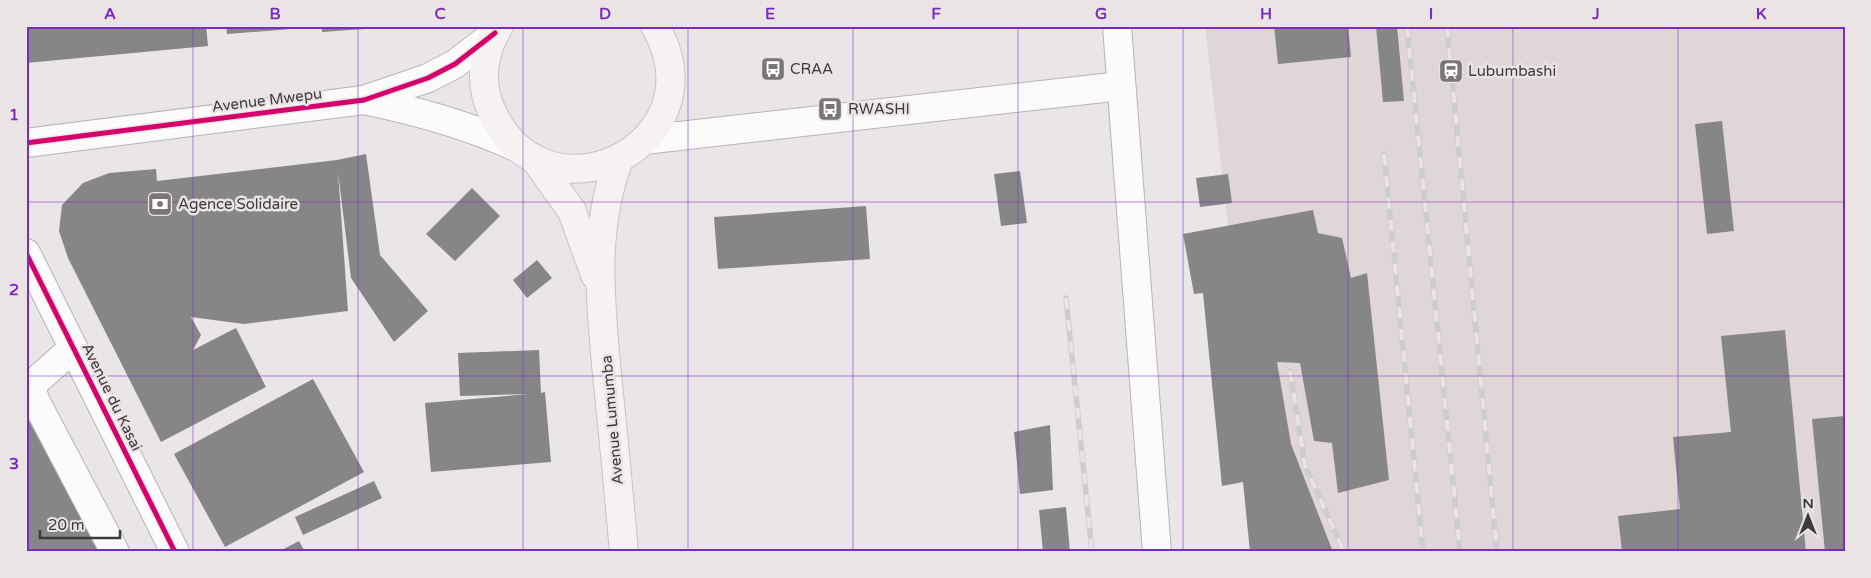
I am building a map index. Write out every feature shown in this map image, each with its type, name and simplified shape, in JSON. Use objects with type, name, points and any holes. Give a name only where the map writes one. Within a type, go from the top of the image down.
[{"type":"main road","points":[[526,153],[550,165],[569,169],[588,168],[618,159],[644,140],[656,126],[669,92],[668,56],[655,26]]},
{"type":"main road","points":[[497,30],[488,49],[484,67],[488,102],[495,120],[505,135],[526,153],[572,211],[599,288]]},
{"type":"main road","points":[[599,288],[604,212],[608,188],[618,159]]},
{"type":"main road","name":"Avenue Lumumba","points":[[599,288],[624,552]]},
{"type":"street","points":[[1117,26],[1158,552]]},
{"type":"street","name":"Avenue Mwepu","points":[[26,143],[364,100],[428,78],[455,64],[497,30]]},
{"type":"street","points":[[644,140],[1121,86]]},
{"type":"street","points":[[364,100],[421,112],[497,138],[526,153]]},
{"type":"street","name":"Avenue du Kasai","points":[[26,253],[175,552]]},
{"type":"street","points":[[73,348],[36,382],[32,391],[115,552]]},
{"type":"shaded area","points":[[1205,26],[1845,26],[1845,552],[1266,552]]},
{"type":"building","points":[[26,26],[206,26],[208,46],[26,63]]},
{"type":"building","points":[[226,26],[304,26],[304,28],[227,34]]},
{"type":"building","points":[[322,26],[379,26],[379,28],[322,32]]},
{"type":"building","points":[[1274,26],[1348,26],[1351,57],[1278,64]]},
{"type":"building","points":[[1376,26],[1397,26],[1404,101],[1383,102]]},
{"type":"building","points":[[1722,121],[1734,231],[1707,234],[1695,124]]},
{"type":"building","points":[[366,154],[380,255],[428,311],[394,342],[351,278],[338,172],[348,311],[244,324],[191,317],[201,335],[193,350],[236,328],[266,387],[161,442],[68,258],[59,231],[62,205],[83,183],[109,173],[156,169],[157,181],[337,160]]},
{"type":"building","points":[[1020,171],[1027,223],[1001,226],[994,174]]},
{"type":"building","points":[[1228,174],[1232,203],[1200,207],[1196,178]]},
{"type":"building","points":[[472,188],[500,216],[455,261],[426,234]]},
{"type":"building","points":[[866,206],[870,259],[718,269],[714,217]]},
{"type":"building","points":[[1313,210],[1318,233],[1342,238],[1351,278],[1367,273],[1389,480],[1338,493],[1332,443],[1314,441],[1300,363],[1277,362],[1291,444],[1333,552],[1250,552],[1243,482],[1222,486],[1203,293],[1194,294],[1183,234]]},
{"type":"building","points":[[537,260],[552,278],[527,298],[513,280]]},
{"type":"building","points":[[1785,330],[1806,552],[1622,552],[1618,516],[1680,509],[1673,437],[1731,432],[1721,336]]},
{"type":"building","points":[[539,350],[541,393],[545,392],[551,462],[431,472],[425,403],[529,394],[460,396],[458,353]]},
{"type":"building","points":[[313,379],[364,472],[225,547],[174,454]]},
{"type":"building","points":[[26,411],[56,470],[100,552],[26,552]]},
{"type":"building","points":[[1845,416],[1845,552],[1825,552],[1812,419]]},
{"type":"building","points":[[1050,425],[1053,490],[1020,494],[1014,432]]},
{"type":"building","points":[[374,481],[382,498],[303,535],[295,517]]},
{"type":"building","points":[[1066,507],[1070,552],[1043,552],[1039,510]]},
{"type":"building","points":[[299,541],[305,552],[278,552]]},
{"type":"railway","points":[[1407,26],[1460,552]]},
{"type":"railway","points":[[1447,26],[1497,552]]},
{"type":"railway","points":[[1384,154],[1423,552]]},
{"type":"railway","points":[[1066,298],[1092,552]]},
{"type":"railway","points":[[1290,371],[1305,465],[1344,552]]},
{"type":"cycle path","points":[[26,143],[364,100],[428,78],[455,64],[495,33]]},
{"type":"cycle path","points":[[26,253],[175,552]]},
{"type":"place","name":"CRAA","points":[[773,69]]},
{"type":"place","name":"Lubumbashi","points":[[1451,71]]},
{"type":"place","name":"RWASHI","points":[[830,109]]},
{"type":"place","name":"Agence Solidaire","points":[[160,204]]}]
